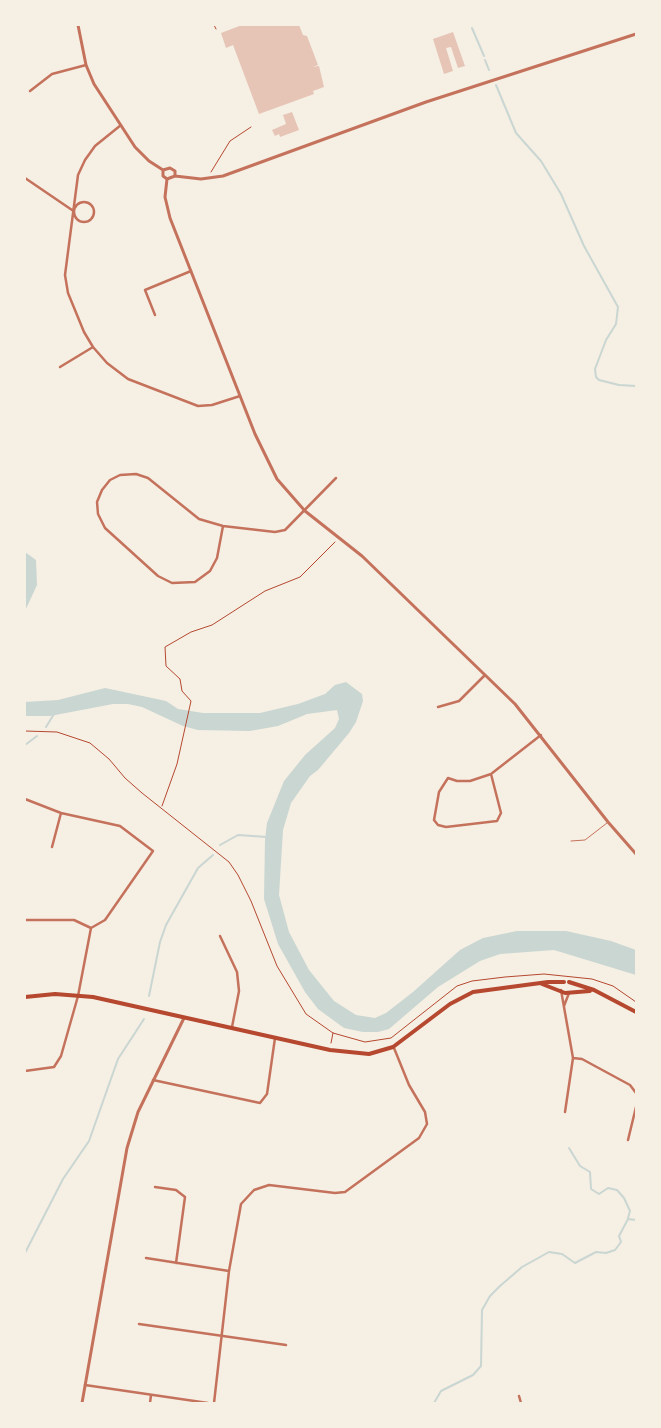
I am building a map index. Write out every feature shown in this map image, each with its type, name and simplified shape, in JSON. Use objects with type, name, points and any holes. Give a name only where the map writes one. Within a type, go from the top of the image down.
[{"type":"main road","points":[[561,990],[560,985],[564,982]]},
{"type":"main road","points":[[25,997],[49,994],[132,1004],[184,1018],[356,1054],[369,1054],[394,1047],[461,997],[485,990],[569,982],[594,990],[636,1012]]},
{"type":"main road","points":[[569,982],[572,986],[569,992]]},
{"type":"main road","points":[[542,984],[565,993],[594,990]]},
{"type":"street","points":[[78,25],[86,65],[94,84],[139,151],[163,170]]},
{"type":"street","points":[[167,180],[175,176],[201,180],[223,176],[426,102],[636,34]]},
{"type":"street","points":[[30,90],[52,74],[86,65]]},
{"type":"street","points":[[121,125],[95,146],[85,160],[78,175],[65,275],[68,294],[92,347],[107,363],[128,379],[190,404],[205,406],[240,396]]},
{"type":"street","points":[[163,170],[170,168],[175,171],[175,176]]},
{"type":"street","points":[[163,170],[163,176],[167,180]]},
{"type":"street","points":[[25,178],[72,210],[78,219],[84,222],[90,220],[94,214],[94,208],[86,202],[80,202],[72,210]]},
{"type":"street","points":[[167,180],[165,190],[167,210],[190,271],[267,462],[283,486],[305,511],[362,556],[515,704],[608,822],[636,854]]},
{"type":"street","points":[[155,315],[145,290],[190,271]]},
{"type":"street","points":[[60,367],[92,347]]},
{"type":"street","points":[[223,526],[217,558],[210,571],[195,582],[172,583],[158,576],[103,526],[98,514],[97,502],[104,486],[110,480],[120,475],[136,474],[148,478],[198,519],[223,526],[275,532],[285,530],[336,478]]},
{"type":"street","points":[[438,707],[459,702],[485,675]]},
{"type":"street","points":[[491,774],[501,813],[497,821],[491,824],[446,827],[438,825],[434,820],[439,792],[447,776],[457,781],[470,781],[491,774],[541,735]]},
{"type":"street","points":[[25,799],[61,813],[120,826],[153,851],[105,920],[91,928],[78,996],[61,1056],[54,1067],[25,1071]]},
{"type":"street","points":[[52,847],[61,813]]},
{"type":"street","points":[[25,920],[74,920],[91,928]]},
{"type":"street","points":[[220,936],[236,972],[239,991],[232,1028]]},
{"type":"street","points":[[561,990],[573,1058],[565,1112]]},
{"type":"street","points":[[564,1008],[569,992]]},
{"type":"street","points":[[82,1403],[127,1148],[138,1112],[184,1018]]},
{"type":"street","points":[[153,1080],[255,1104],[263,1101],[267,1094],[274,1038]]},
{"type":"street","points":[[214,1403],[229,1271],[238,1211],[244,1198],[254,1190],[269,1185],[335,1193],[351,1189],[419,1138],[426,1128],[425,1112],[409,1085],[394,1047]]},
{"type":"street","points":[[573,1058],[582,1059],[630,1085],[636,1093]]},
{"type":"street","points":[[628,1140],[636,1107]]},
{"type":"street","points":[[155,1188],[176,1190],[183,1194],[184,1203],[176,1263]]},
{"type":"street","points":[[146,1258],[229,1271]]},
{"type":"street","points":[[140,1324],[286,1344]]},
{"type":"street","points":[[85,1385],[208,1403]]},
{"type":"street","points":[[150,1403],[151,1395]]},
{"type":"street","points":[[519,1396],[521,1403]]},
{"type":"lane","points":[[572,841],[585,840],[608,822]]},
{"type":"path","points":[[214,25],[216,29]]},
{"type":"path","points":[[211,173],[230,141],[251,127]]},
{"type":"path","points":[[161,807],[177,764],[191,701],[182,692],[180,679],[166,666],[165,647],[191,632],[212,625],[265,591],[300,577],[335,542]]},
{"type":"path","points":[[25,731],[56,732],[90,743],[109,759],[124,778],[229,862],[238,875],[282,974],[306,1014],[333,1033],[365,1042],[391,1038],[457,986],[472,981],[505,977],[544,974],[592,979],[612,986],[636,1002]]},
{"type":"path","points":[[330,1043],[333,1033]]},
{"type":"shaded area","points":[[25,552],[36,560],[37,585],[25,611]]},
{"type":"shaded area","points":[[346,682],[362,694],[363,701],[356,722],[349,733],[318,770],[310,776],[291,803],[283,830],[279,895],[289,932],[309,970],[334,1001],[356,1015],[375,1018],[386,1013],[413,992],[460,950],[483,938],[517,931],[566,931],[611,941],[636,950],[636,975],[554,950],[500,954],[480,961],[438,987],[389,1029],[378,1032],[363,1032],[344,1028],[318,1009],[305,992],[278,944],[264,899],[267,823],[284,781],[305,755],[335,728],[339,719],[337,710],[307,714],[278,726],[250,731],[198,730],[183,726],[142,707],[128,704],[113,704],[50,716],[25,716],[25,702],[58,700],[105,688],[166,701],[178,709],[203,713],[260,713],[298,704],[325,694],[335,685]]},
{"type":"building","points":[[242,25],[299,25],[303,35],[307,36],[318,65],[313,67],[319,66],[324,87],[313,91],[314,94],[259,114],[233,45],[226,48],[221,33]]},
{"type":"building","points":[[453,32],[465,66],[458,68],[451,47],[446,48],[453,71],[444,74],[433,39]]},
{"type":"building","points":[[292,112],[299,130],[280,137],[279,134],[275,136],[272,130],[286,124],[283,115]]},
{"type":"waterway","points":[[472,28],[484,56]]},
{"type":"waterway","points":[[485,60],[489,70]]},
{"type":"waterway","points":[[496,85],[516,133],[541,161],[561,194],[584,246],[618,307],[616,324],[606,340],[595,369],[596,377],[599,380],[619,385],[636,386]]},
{"type":"waterway","points":[[46,727],[54,714]]},
{"type":"waterway","points":[[25,745],[37,736]]},
{"type":"waterway","points":[[220,845],[238,835],[267,837]]},
{"type":"waterway","points":[[149,996],[160,942],[166,925],[198,868],[213,855]]},
{"type":"waterway","points":[[25,1253],[63,1179],[89,1141],[118,1059],[144,1019]]},
{"type":"waterway","points":[[569,1148],[580,1166],[590,1172],[591,1189],[599,1194],[608,1188],[617,1190],[624,1198],[630,1211],[628,1218]]},
{"type":"waterway","points":[[434,1403],[441,1391],[473,1375],[481,1366],[482,1310],[490,1296],[500,1286],[522,1267],[549,1252],[562,1254],[575,1263],[596,1252],[606,1253],[615,1250],[621,1242],[619,1236],[628,1219],[636,1220]]}]
